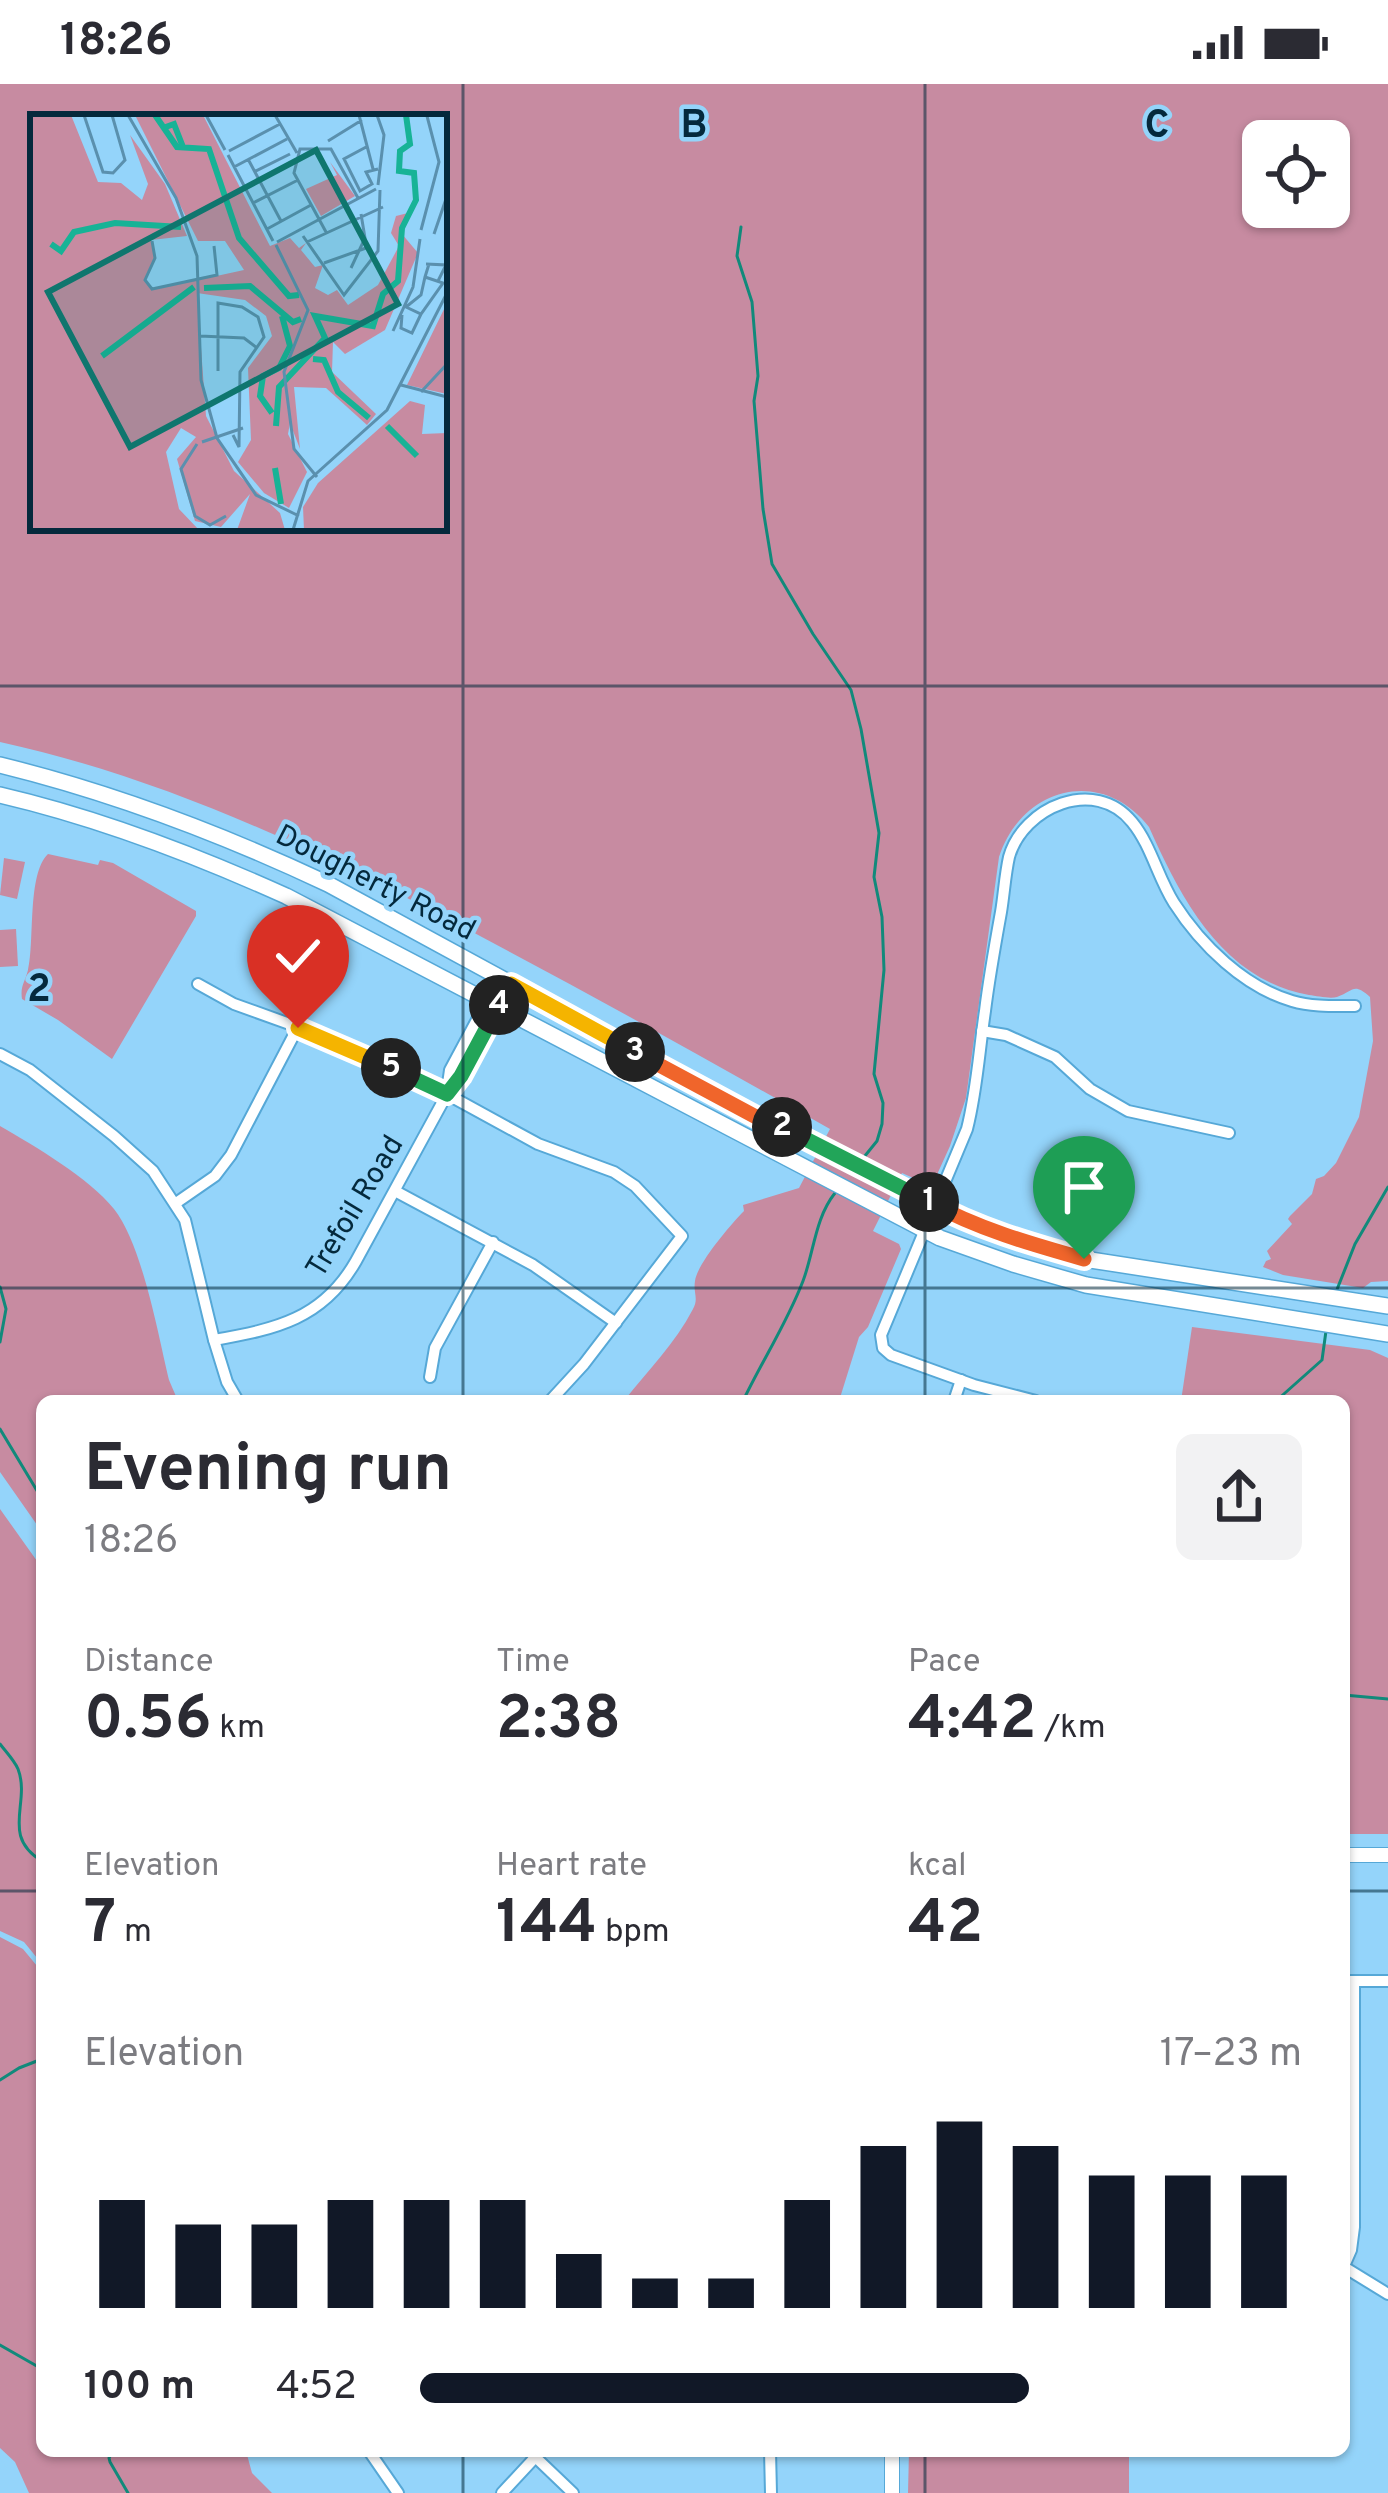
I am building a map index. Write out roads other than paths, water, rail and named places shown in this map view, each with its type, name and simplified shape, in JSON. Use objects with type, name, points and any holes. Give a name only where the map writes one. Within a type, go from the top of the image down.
[{"type":"main road","name":"Dougherty Road","points":[[0,765],[154,811],[258,851],[344,892],[758,1118],[951,1214],[1084,1259],[1383,1305]]},
{"type":"main road","name":"Dougherty Road","points":[[0,795],[185,852],[315,910],[940,1238],[1086,1285],[1380,1333]]},
{"type":"street","points":[[1015,1395],[890,1355],[881,1335],[967,1129],[1010,856],[1035,816],[1072,801],[1101,803],[1132,822],[1173,902],[1244,977],[1292,1001],[1355,1006]]},
{"type":"street","name":"Trefoil Road","points":[[214,1340],[301,1318],[322,1304],[349,1274],[447,1094],[450,1070],[506,980]]},
{"type":"street","points":[[198,984],[234,1004],[447,1094],[538,1144],[614,1172],[635,1186],[682,1236],[558,1395]]},
{"type":"street","points":[[176,1203],[214,1176],[231,1155],[298,1028]]},
{"type":"street","points":[[982,1031],[1006,1035],[1055,1057],[1090,1089],[1128,1111],[1229,1133]]},
{"type":"street","points":[[0,1054],[30,1070],[154,1171],[185,1220],[214,1340],[235,1395]]},
{"type":"street","points":[[394,1191],[493,1242],[616,1323]]},
{"type":"street","points":[[430,1377],[435,1348],[493,1242]]},
{"type":"street","points":[[956,1395],[961,1380]]},
{"type":"street","points":[[1350,1855],[1388,1855]]},
{"type":"street","points":[[1350,1981],[1388,1981]]},
{"type":"street","points":[[1350,2030],[1354,2227],[1350,2252]]},
{"type":"street","points":[[1350,2270],[1388,2294]]},
{"type":"street","points":[[374,2457],[398,2493]]},
{"type":"street","points":[[502,2493],[532,2457]]},
{"type":"street","points":[[539,2457],[573,2493]]},
{"type":"street","points":[[770,2457],[771,2493]]},
{"type":"street","points":[[892,2457],[892,2493]]},
{"type":"waterway","points":[[741,227],[737,256],[752,302],[758,376],[754,401],[772,564],[851,690],[879,833],[874,877],[882,917],[884,970],[874,1074],[883,1103],[882,1124],[877,1141],[860,1162]]},
{"type":"waterway","points":[[1336,1292],[1355,1244],[1388,1187]]},
{"type":"waterway","points":[[746,1395],[797,1297],[819,1224],[835,1193]]},
{"type":"waterway","points":[[0,1287],[6,1309],[0,1342]]},
{"type":"waterway","points":[[1283,1395],[1322,1360],[1326,1331]]},
{"type":"waterway","points":[[0,1429],[36,1489]]},
{"type":"waterway","points":[[1350,1696],[1388,1699]]},
{"type":"waterway","points":[[0,1744],[21,1782],[22,1841],[36,1856]]},
{"type":"waterway","points":[[0,2080],[36,2061]]},
{"type":"waterway","points":[[0,2345],[36,2366]]},
{"type":"waterway","points":[[110,2457],[128,2493]]}]
